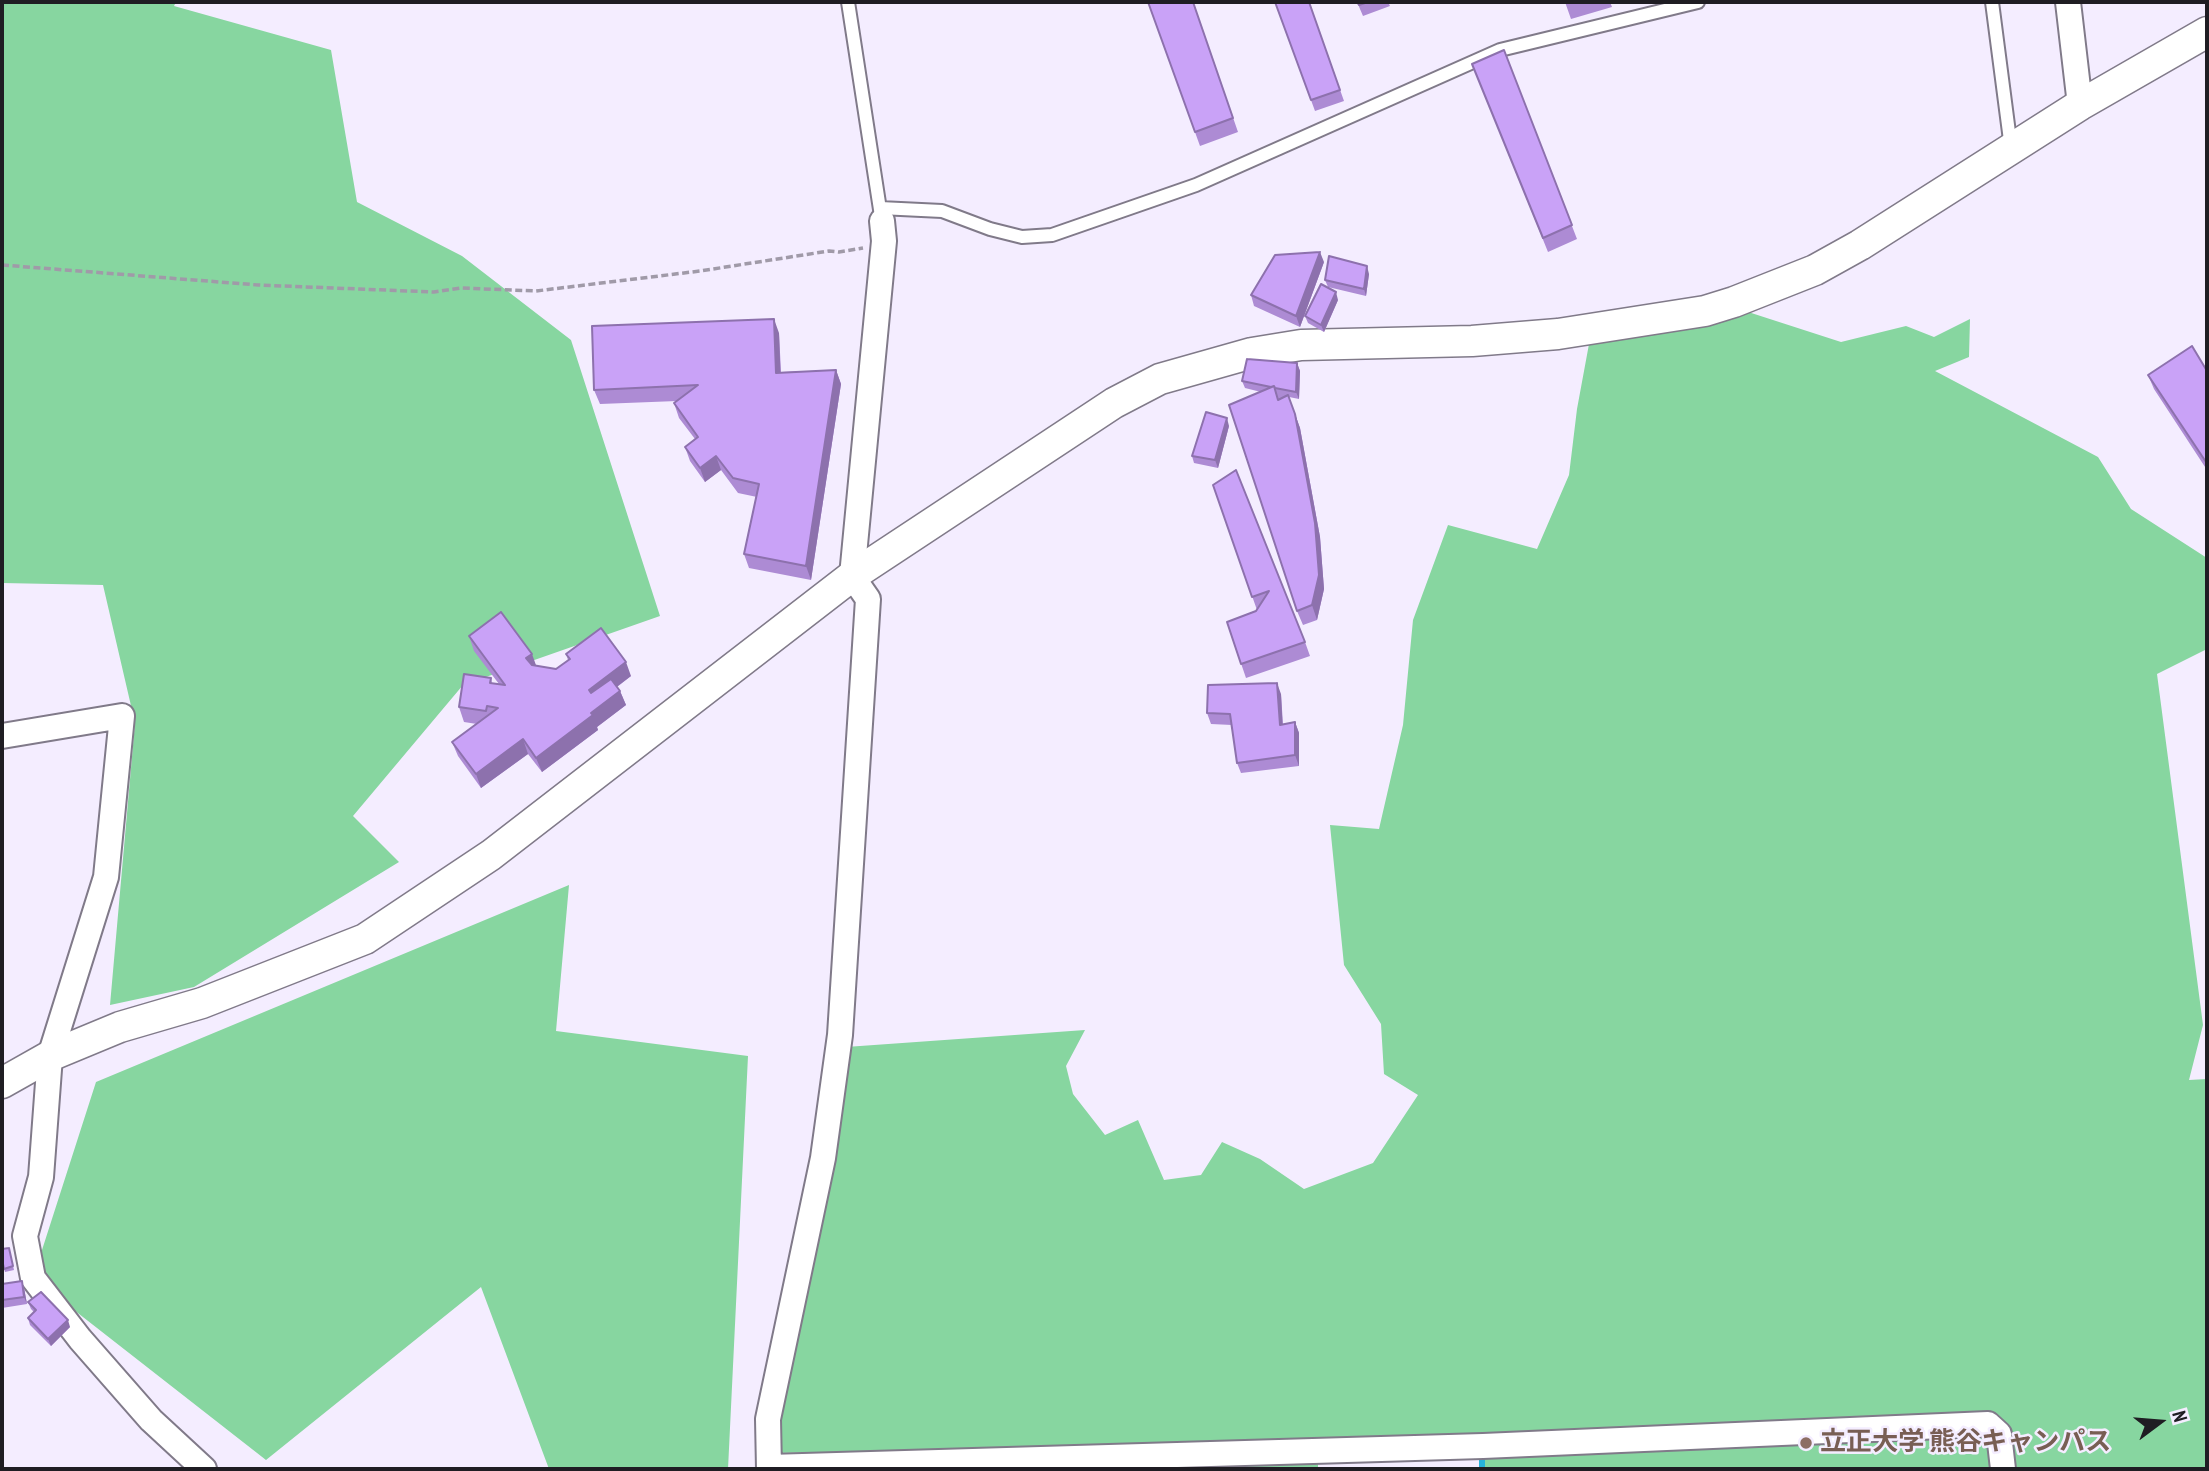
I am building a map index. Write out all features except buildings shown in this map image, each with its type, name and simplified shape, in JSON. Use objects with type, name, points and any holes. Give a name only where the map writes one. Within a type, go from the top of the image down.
[{"type":"street","points":[[2068,2],[2080,105]]},
{"type":"street","points":[[2,1083],[50,1056],[120,1027],[215,998],[365,939],[491,855],[852,576],[1114,402],[1160,379],[1252,353],[1301,345],[1472,341],[1558,334],[1705,311],[1815,270],[1860,245],[2080,105],[2207,32]]},
{"type":"street","points":[[882,225],[852,576],[869,598],[840,1035],[823,1158],[768,1419],[769,1468],[920,1466],[1483,1446],[1988,1424],[1999,1434],[2003,1469]]},
{"type":"street","points":[[2,736],[122,716],[106,877],[50,1056],[41,1177],[25,1236],[33,1278],[80,1339],[151,1420],[204,1469]]},
{"type":"lane","points":[[848,2],[882,225],[942,211],[990,229],[1022,237],[1052,235],[1196,185],[1500,50],[1698,2]]},
{"type":"lane","points":[[1992,2],[2011,149]]},
{"type":"path","points":[[2,265],[258,285],[434,292],[461,288],[536,291],[700,271],[829,251],[839,252],[882,225]]},
{"type":"green space","points":[[2,2],[176,2],[174,6],[331,50],[357,202],[462,256],[571,340],[660,616],[463,685],[353,816],[399,862],[194,987],[110,1005],[135,723],[103,585],[2,583]]},
{"type":"green space","points":[[1742,310],[1841,342],[1906,326],[1934,337],[1970,319],[1969,357],[1935,371],[2098,457],[2131,509],[2207,558],[2207,649],[2157,674],[2203,1025],[2189,1080],[2207,1079],[2207,1469],[2010,1469],[2004,1428],[1079,1449],[774,1453],[846,1047],[1085,1030],[1066,1066],[1073,1094],[1105,1135],[1138,1120],[1164,1180],[1201,1175],[1222,1142],[1260,1159],[1304,1189],[1373,1163],[1418,1095],[1384,1074],[1381,1024],[1344,965],[1330,825],[1379,829],[1403,725],[1413,620],[1448,525],[1537,549],[1569,475],[1589,344]]},
{"type":"green space","points":[[569,885],[556,1031],[748,1056],[728,1469],[549,1469],[481,1287],[266,1460],[33,1278],[96,1082]]},
{"type":"green space","name":"立正大学 熊谷キャンパス","points":[[1987,1427],[2000,1469],[1482,1469],[1482,1450]]},
{"type":"green space","points":[[1318,1462],[1318,1469],[941,1469]]},
{"type":"waterway","points":[[1482,1451],[1482,1469]]},
{"type":"place","name":"立正大学 熊谷キャンパス","points":[[1806,1443]]}]
